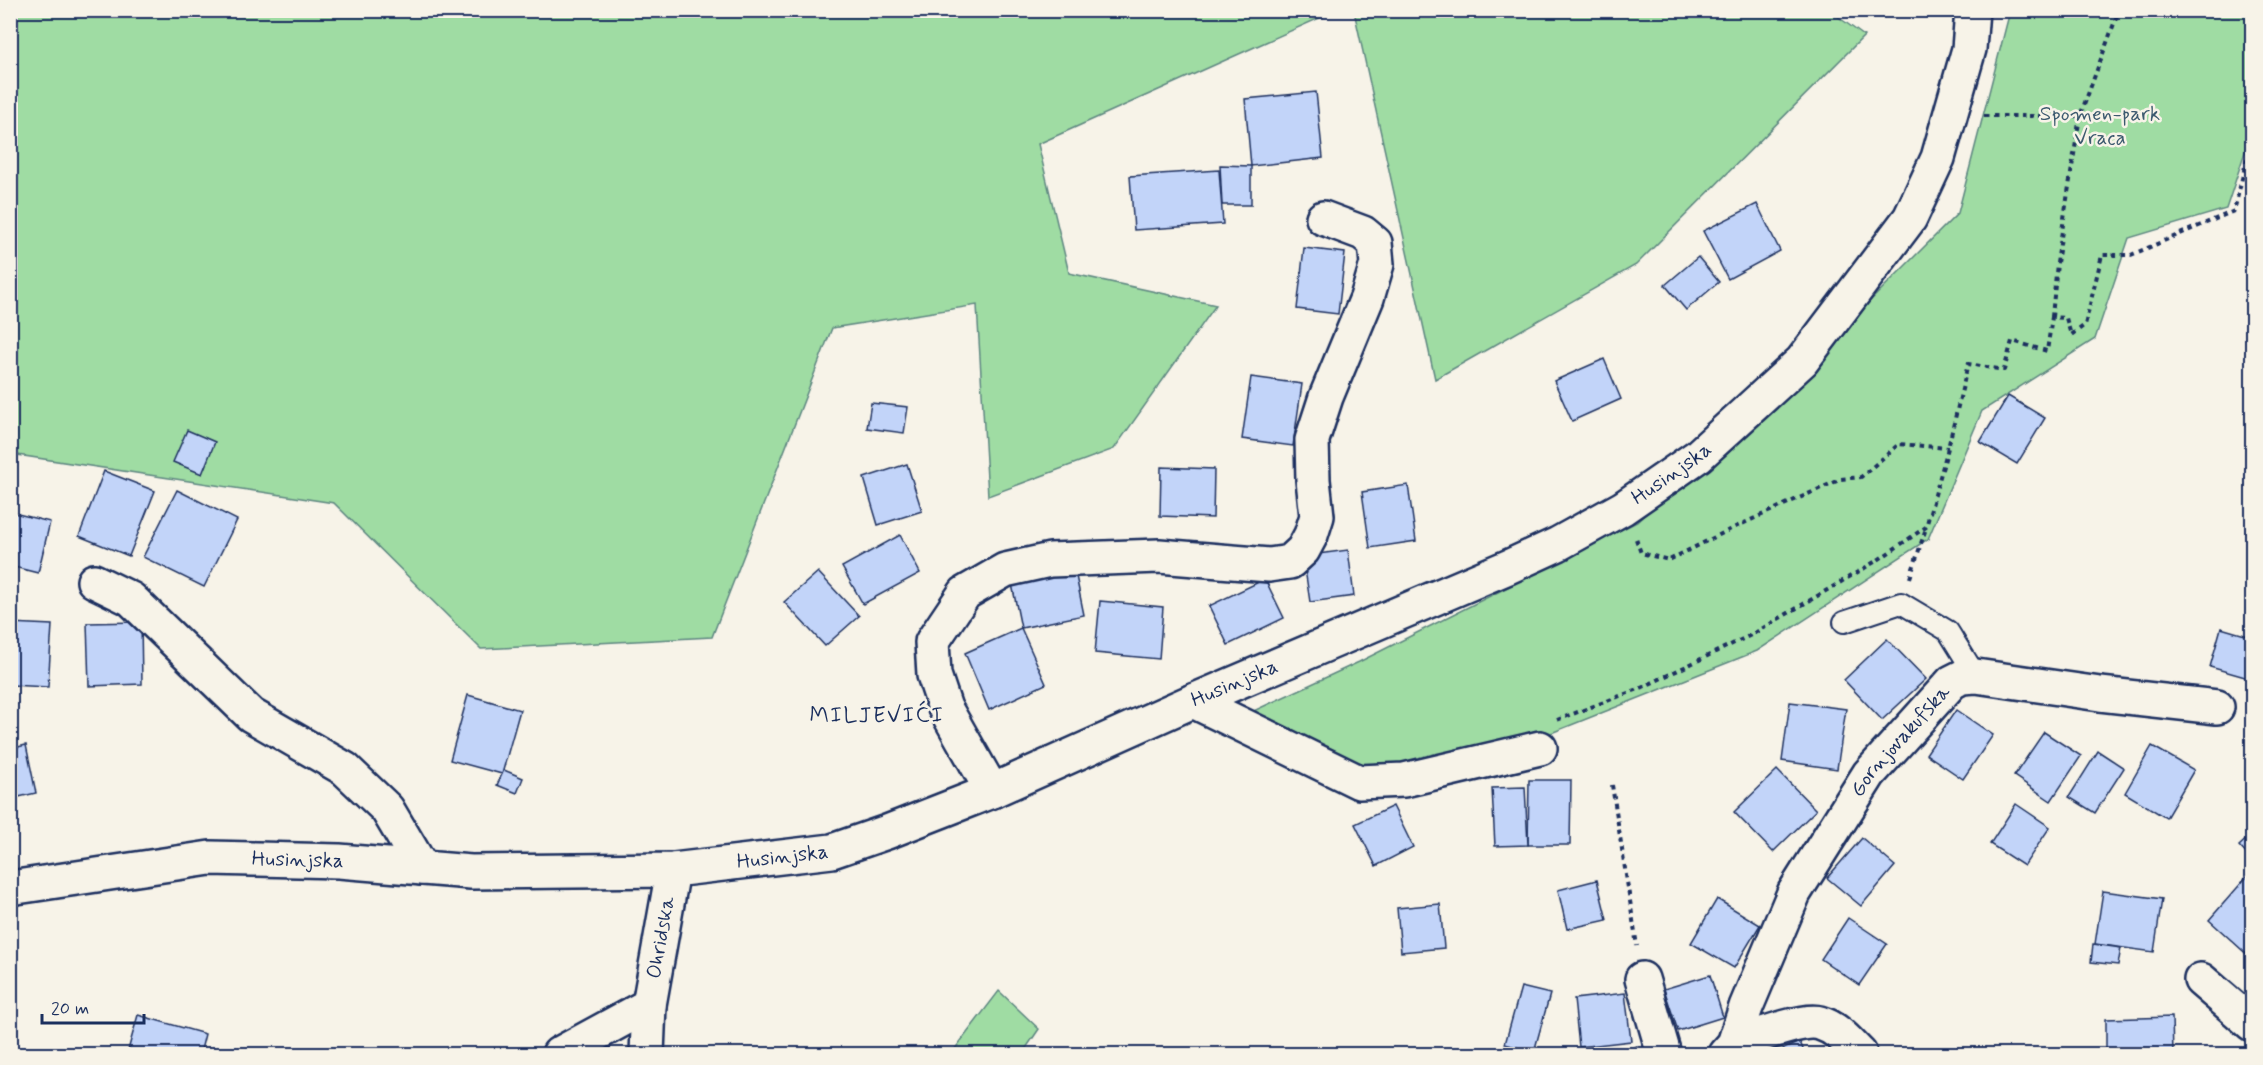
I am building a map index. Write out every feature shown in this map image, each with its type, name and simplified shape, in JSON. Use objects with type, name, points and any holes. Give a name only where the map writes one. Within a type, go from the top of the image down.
[{"type":"street","name":"Husinjska","points":[[10,888],[211,858],[339,861],[471,872],[673,870],[831,851],[887,832],[992,790],[1193,701],[1508,567],[1558,544],[1623,508],[1698,456],[1802,361],[1911,218],[1938,158],[1969,49],[1972,10]]},
{"type":"street","points":[[992,790],[945,708],[934,675],[932,642],[965,593],[1005,570],[1050,560],[1159,556],[1269,565],[1290,562],[1303,550],[1317,516],[1312,440],[1326,397],[1367,298],[1377,264],[1375,243],[1363,233],[1323,218]]},
{"type":"street","points":[[94,580],[131,599],[251,715],[345,769],[387,808],[422,867]]},
{"type":"street","name":"Gornjovakufska","points":[[1729,1049],[1794,893],[1869,774],[1952,682],[1962,676],[1976,676],[2100,694],[2217,707]]},
{"type":"street","points":[[1193,701],[1359,782],[1404,780],[1540,748]]},
{"type":"street","name":"Ohridska","points":[[647,1054],[649,1005],[673,870]]},
{"type":"street","points":[[1642,979],[1664,1054]]},
{"type":"street","points":[[2201,980],[2253,1024]]},
{"type":"street","name":"Ohridska","points":[[559,1054],[649,1005]]},
{"type":"street","name":"Gornjovakufska","points":[[1729,1049],[1795,1024],[1818,1022],[1838,1032],[1860,1054]]},
{"type":"lane","points":[[1844,622],[1901,603],[1948,631],[1976,676]]},
{"type":"path","points":[[1901,603],[1926,527],[1968,364],[2004,370],[2012,341],[2047,351],[2057,263],[2080,116],[2119,10]]},
{"type":"path","points":[[1950,116],[2080,116]]},
{"type":"path","points":[[2052,317],[2066,318],[2071,335],[2085,325],[2102,255],[2131,255],[2234,211],[2253,138]]},
{"type":"path","points":[[1623,508],[1641,553],[1669,560],[1841,479],[1861,477],[1899,444],[1948,448]]},
{"type":"path","points":[[1753,634],[1878,560],[1926,527]]},
{"type":"path","points":[[1612,785],[1642,979]]},
{"type":"green space","points":[[1829,10],[1864,36],[1636,265],[1435,379],[1354,11]]},
{"type":"green space","points":[[10,11],[1335,11],[1038,144],[1069,273],[1216,305],[1114,449],[988,496],[977,305],[832,328],[712,637],[481,649],[334,503],[11,454]]},
{"type":"green space","name":"Spomen-park Vraca","points":[[2010,11],[2252,11],[2252,131],[2226,209],[2129,238],[2095,339],[1982,411],[1928,539],[1757,651],[1526,743],[1377,775],[1245,715],[1359,662],[1637,522],[1831,340],[1958,213]]},
{"type":"green space","points":[[999,991],[1039,1029],[1022,1054],[951,1054]]},
{"type":"building","points":[[1316,92],[1323,158],[1251,166],[1245,99]]},
{"type":"building","points":[[1220,165],[1251,166],[1251,205],[1222,205]]},
{"type":"building","points":[[1219,170],[1223,224],[1134,230],[1130,176]]},
{"type":"building","points":[[1757,204],[1780,251],[1728,279],[1703,231]]},
{"type":"building","points":[[1304,248],[1345,253],[1338,314],[1297,309]]},
{"type":"building","points":[[1698,257],[1719,282],[1686,310],[1665,285]]},
{"type":"building","points":[[1604,359],[1621,399],[1572,421],[1554,381]]},
{"type":"building","points":[[1251,377],[1302,384],[1293,446],[1242,439]]},
{"type":"building","points":[[2008,396],[2045,418],[2017,464],[1980,442]]},
{"type":"building","points":[[871,403],[908,407],[904,433],[867,428]]},
{"type":"building","points":[[187,430],[215,442],[202,474],[173,462]]},
{"type":"building","points":[[907,464],[922,511],[878,525],[864,478]]},
{"type":"building","points":[[1161,467],[1214,469],[1213,518],[1160,516]]},
{"type":"building","points":[[104,471],[155,491],[129,556],[79,536]]},
{"type":"building","points":[[1408,485],[1416,541],[1370,548],[1362,492]]},
{"type":"building","points":[[177,490],[237,520],[204,587],[143,557]]},
{"type":"building","points":[[10,512],[50,522],[38,573],[10,566]]},
{"type":"building","points":[[900,535],[920,573],[863,604],[842,567]]},
{"type":"building","points":[[1348,550],[1354,596],[1310,602],[1303,556]]},
{"type":"building","points":[[1075,571],[1084,615],[1021,628],[1012,584]]},
{"type":"building","points":[[818,572],[859,616],[825,646],[784,602]]},
{"type":"building","points":[[1265,579],[1284,618],[1228,645],[1209,606]]},
{"type":"building","points":[[1100,601],[1163,607],[1159,659],[1095,653]]},
{"type":"building","points":[[141,622],[142,684],[89,686],[87,623]]},
{"type":"building","points":[[10,623],[52,625],[48,687],[10,685]]},
{"type":"building","points":[[1021,628],[1046,684],[989,710],[965,653]]},
{"type":"building","points":[[2221,628],[2252,637],[2252,679],[2210,667]]},
{"type":"building","points":[[1887,639],[1926,679],[1882,720],[1844,680]]},
{"type":"building","points":[[468,695],[520,710],[502,774],[450,760]]},
{"type":"building","points":[[1790,702],[1846,709],[1837,769],[1782,761]]},
{"type":"building","points":[[1956,710],[1993,735],[1963,779],[1926,754]]},
{"type":"building","points":[[2044,732],[2081,756],[2051,801],[2014,776]]},
{"type":"building","points":[[26,745],[36,793],[10,799],[10,749]]},
{"type":"building","points":[[2152,746],[2194,770],[2166,818],[2125,793]]},
{"type":"building","points":[[2098,751],[2124,768],[2095,813],[2069,797]]},
{"type":"building","points":[[504,770],[523,778],[517,793],[497,785]]},
{"type":"building","points":[[1777,770],[1816,810],[1773,852],[1734,812]]},
{"type":"building","points":[[1529,780],[1571,780],[1570,845],[1528,845]]},
{"type":"building","points":[[1525,787],[1528,845],[1495,846],[1492,788]]},
{"type":"building","points":[[2016,804],[2050,827],[2024,866],[1990,844]]},
{"type":"building","points":[[1393,806],[1413,847],[1376,866],[1355,824]]},
{"type":"building","points":[[2252,834],[2252,860],[2239,846]]},
{"type":"building","points":[[1862,838],[1895,866],[1861,906],[1827,878]]},
{"type":"building","points":[[2251,872],[2252,874],[2252,959],[2209,920]]},
{"type":"building","points":[[1597,880],[1607,920],[1567,929],[1558,890]]},
{"type":"building","points":[[2103,891],[2162,899],[2154,952],[2095,944]]},
{"type":"building","points":[[1717,899],[1760,925],[1734,968],[1691,943]]},
{"type":"building","points":[[1440,904],[1444,948],[1401,952],[1397,908]]},
{"type":"building","points":[[1848,918],[1887,944],[1859,985],[1821,959]]},
{"type":"building","points":[[2093,944],[2121,948],[2118,965],[2091,962]]},
{"type":"building","points":[[1710,975],[1723,1017],[1678,1031],[1664,989]]},
{"type":"building","points":[[1521,987],[1550,994],[1534,1052],[1505,1044]]},
{"type":"building","points":[[1625,993],[1631,1041],[1579,1047],[1574,999]]},
{"type":"building","points":[[138,1015],[205,1034],[200,1054],[127,1054]]},
{"type":"building","points":[[2172,1017],[2173,1054],[2106,1054],[2106,1019]]},
{"type":"building","points":[[1800,1042],[1805,1054],[1772,1054]]},
{"type":"building","points":[[1637,1046],[1641,1054],[1619,1054]]},
{"type":"district","name":"MILJEVIĆI","points":[[877,716]]}]
